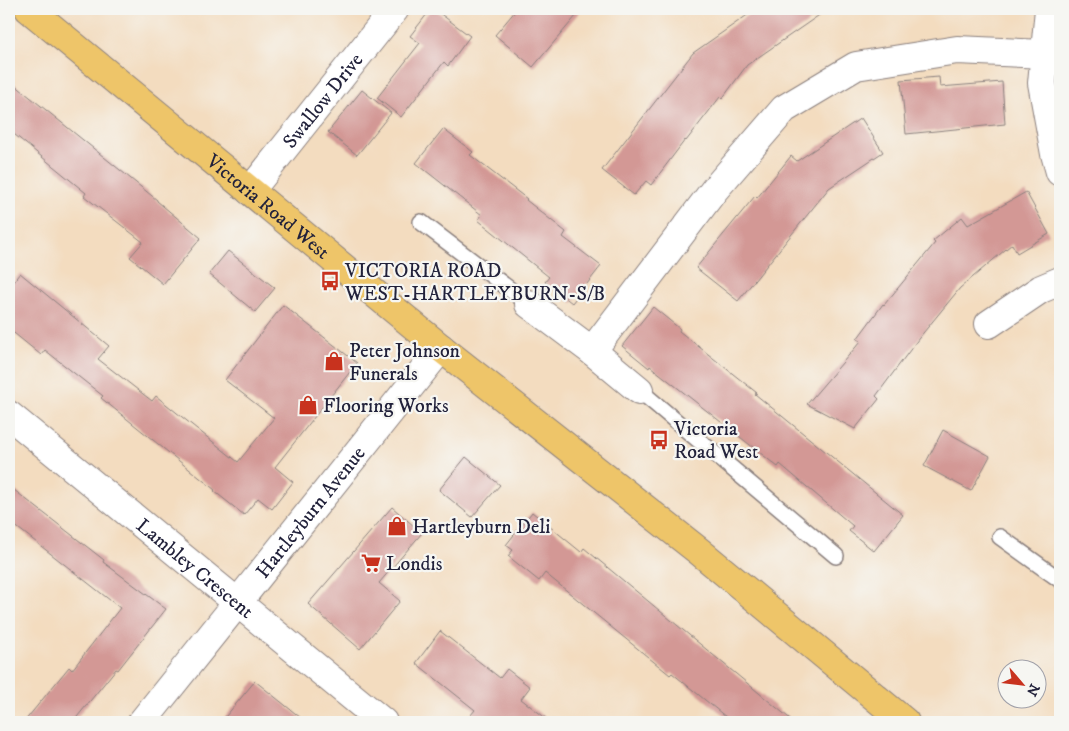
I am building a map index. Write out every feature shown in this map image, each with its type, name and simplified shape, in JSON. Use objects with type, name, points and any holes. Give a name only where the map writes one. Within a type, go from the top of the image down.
[{"type":"main road","name":"Victoria Road West","points":[[29,9],[441,348],[700,552],[904,722]]},
{"type":"street","name":"Swallow Drive","points":[[250,191],[395,9]]},
{"type":"street","points":[[1049,9],[1042,83],[1060,172]]},
{"type":"street","points":[[592,351],[715,189],[784,109],[856,66],[957,50],[1045,54]]},
{"type":"street","points":[[989,324],[1041,289],[1060,281]]},
{"type":"street","points":[[529,304],[640,390]]},
{"type":"street","name":"Hartleyburn Avenue","points":[[142,722],[441,348]]},
{"type":"street","name":"Lambley Crescent","points":[[9,415],[383,722]]},
{"type":"lane","points":[[421,222],[529,304]]},
{"type":"lane","points":[[640,390],[836,556]]},
{"type":"lane","points":[[1000,537],[1060,580]]},
{"type":"building","points":[[431,9],[434,9],[470,36],[448,66],[444,62],[401,117],[377,98],[420,43],[410,36]]},
{"type":"building","points":[[517,9],[582,9],[533,67],[495,35]]},
{"type":"building","points":[[756,9],[828,9],[747,65],[722,99],[720,97],[651,185],[646,181],[634,195],[602,170],[693,53]]},
{"type":"building","points":[[939,77],[940,87],[1002,82],[1005,124],[906,134],[901,80]]},
{"type":"building","points":[[9,80],[201,238],[163,284],[130,257],[143,242],[84,196],[86,193],[9,130]]},
{"type":"building","points":[[362,90],[391,113],[357,155],[328,132]]},
{"type":"building","points":[[861,118],[883,152],[829,188],[738,301],[696,268],[755,196],[757,198],[791,156],[797,161]]},
{"type":"building","points":[[443,129],[473,152],[470,155],[566,232],[563,237],[601,266],[572,303],[545,282],[549,277],[478,220],[482,215],[416,163]]},
{"type":"building","points":[[1026,192],[1049,234],[1017,253],[1012,244],[960,288],[919,338],[876,396],[879,399],[855,429],[807,404],[861,341],[857,339],[883,304],[935,243],[933,241],[962,217],[968,225]]},
{"type":"building","points":[[228,251],[275,288],[255,312],[209,274]]},
{"type":"building","points":[[20,273],[109,346],[98,359],[152,401],[156,396],[238,462],[274,418],[225,380],[283,305],[357,363],[275,467],[293,482],[272,509],[258,498],[244,515],[101,398],[103,396],[45,350],[41,355],[9,329],[9,287]]},
{"type":"building","points":[[653,307],[680,329],[679,331],[757,393],[755,394],[903,515],[874,551],[849,531],[853,526],[780,464],[778,467],[622,346]]},
{"type":"building","points":[[943,430],[990,456],[971,491],[924,466]]},
{"type":"building","points":[[466,457],[500,485],[472,517],[439,490]]},
{"type":"building","points":[[9,486],[104,560],[103,562],[166,609],[118,670],[116,669],[73,722],[24,722],[69,667],[72,670],[120,608],[9,521]]},
{"type":"building","points":[[392,507],[422,533],[379,583],[400,601],[360,649],[308,604]]},
{"type":"building","points":[[532,512],[581,552],[584,548],[794,722],[732,722],[672,673],[670,675],[545,573],[539,581],[508,556],[513,550],[506,545]]},
{"type":"building","points":[[440,631],[500,678],[507,669],[530,687],[521,699],[551,722],[465,722],[475,710],[416,663]]},
{"type":"building","points":[[255,681],[306,722],[221,722]]},
{"type":"place","name":"VICTORIA ROAD WEST-HARTLEYBURN-S/B","points":[[330,281]]},
{"type":"place","name":"Peter Johnson Funerals","points":[[334,361]]},
{"type":"place","name":"Flooring Works","points":[[308,405]]},
{"type":"place","name":"Victoria Road West","points":[[659,440]]},
{"type":"place","name":"Hartleyburn Deli","points":[[397,526]]},
{"type":"place","name":"Londis","points":[[371,563]]}]
